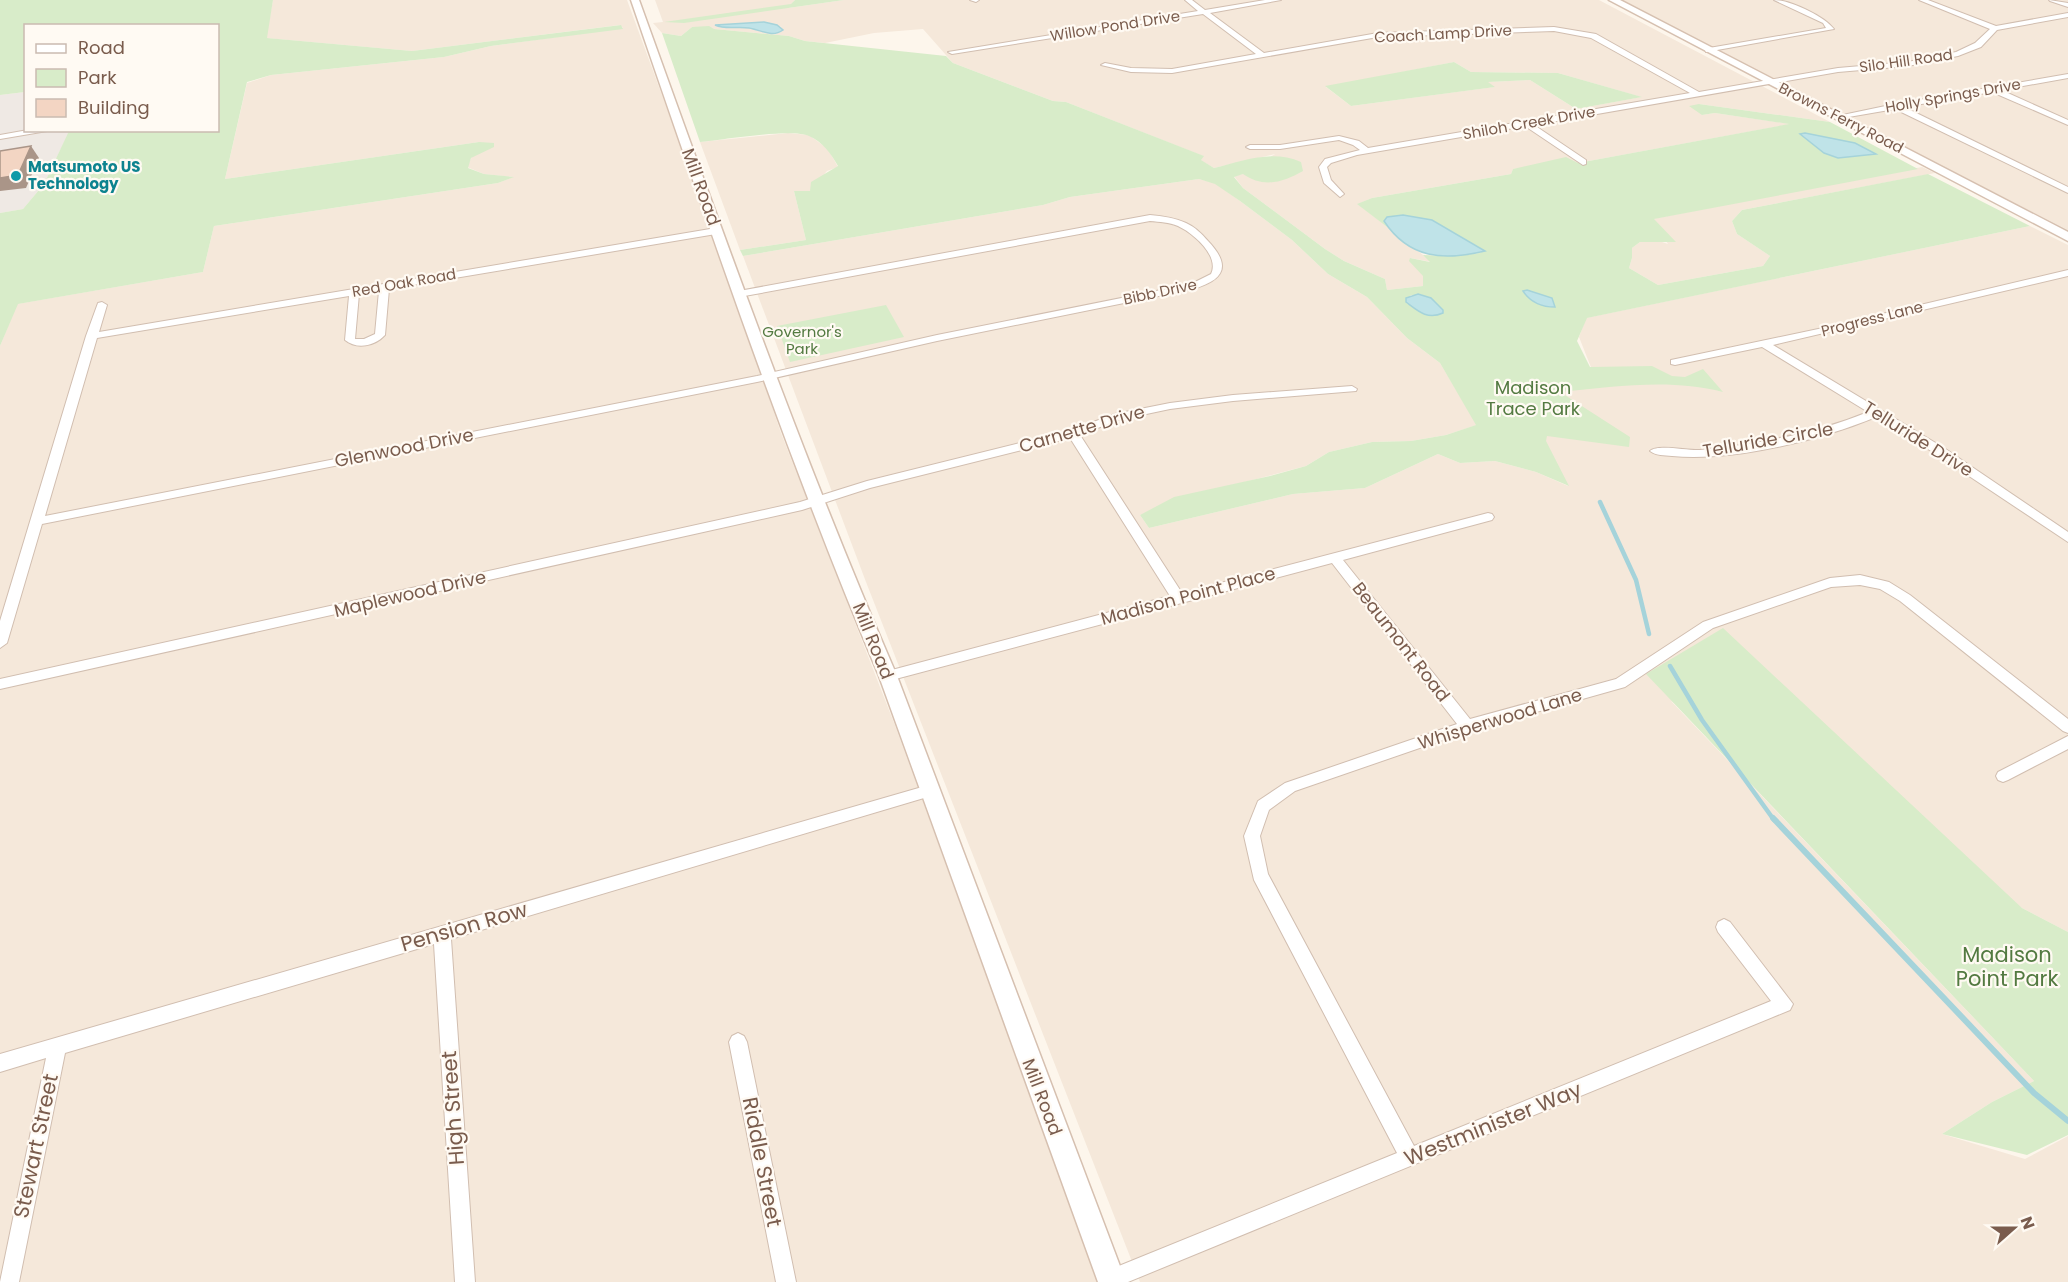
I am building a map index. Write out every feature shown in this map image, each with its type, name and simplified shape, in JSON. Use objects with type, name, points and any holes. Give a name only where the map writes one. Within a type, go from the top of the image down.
[{"type":"street","name":"Mill Road","points":[[635,0],[739,294],[858,606],[888,676],[928,790],[1111,1281]]},
{"type":"street","points":[[1188,0],[1262,55]]},
{"type":"street","name":"Willow Pond Drive","points":[[952,52],[1278,0]]},
{"type":"street","name":"Browns Ferry Road","points":[[1613,0],[2068,237]]},
{"type":"street","points":[[1709,50],[1830,29],[1825,22],[1777,0]]},
{"type":"street","points":[[1922,0],[1995,28],[2068,15]]},
{"type":"street","points":[[2052,0],[2068,5]]},
{"type":"street","name":"Silo Hill Road","points":[[1771,82],[1958,54],[1978,45],[1995,28]]},
{"type":"street","name":"Coach Lamp Drive","points":[[1104,65],[1131,70],[1172,71],[1394,34],[1554,29],[1593,36],[1697,94]]},
{"type":"street","name":"Holly Springs Drive","points":[[1838,117],[2068,76]]},
{"type":"street","name":"Shiloh Creek Drive","points":[[1340,194],[1327,181],[1323,167],[1328,161],[1366,151],[1771,82]]},
{"type":"street","points":[[1992,89],[2068,123]]},
{"type":"street","points":[[1895,106],[2068,190]]},
{"type":"street","points":[[1527,124],[1583,162]]},
{"type":"street","points":[[0,137],[35,132]]},
{"type":"street","points":[[1250,147],[1280,147],[1339,138],[1356,143],[1366,151]]},
{"type":"street","name":"Bibb Drive","points":[[739,294],[1150,218],[1180,223],[1194,232],[1217,256],[1220,264],[1218,272],[1209,281],[1193,286],[938,338],[771,376]]},
{"type":"street","name":"Red Oak Road","points":[[91,336],[716,231]]},
{"type":"street","name":"Progress Lane","points":[[1675,362],[1766,345],[2068,273]]},
{"type":"street","points":[[354,291],[350,340],[357,344],[380,336],[384,286]]},
{"type":"street","points":[[0,643],[102,305]]},
{"type":"street","name":"Telluride Drive","points":[[1766,345],[1940,451],[2068,538]]},
{"type":"street","name":"Glenwood Drive","points":[[38,521],[771,376]]},
{"type":"street","name":"Carnette Drive","points":[[819,500],[867,485],[1073,434],[1115,417],[1170,406],[1352,389]]},
{"type":"street","name":"Telluride Circle","points":[[1656,450],[1700,454],[1814,434],[1851,425],[1877,413]]},
{"type":"street","points":[[1073,434],[1178,598]]},
{"type":"street","name":"Maplewood Drive","points":[[0,684],[819,500]]},
{"type":"street","name":"Madison Point Place","points":[[888,676],[1488,517]]},
{"type":"street","name":"Beaumont Road","points":[[1335,558],[1467,726]]},
{"type":"street","name":"Whisperwood Lane","points":[[1410,1158],[1260,875],[1252,836],[1263,806],[1290,787],[1467,726],[1620,683],[1659,655],[1708,625],[1830,583],[1860,580],[1884,585],[1905,598],[2068,727]]},
{"type":"street","points":[[2002,776],[2068,742]]},
{"type":"street","name":"Pension Row","points":[[0,1062],[928,790]]},
{"type":"street","name":"Westminister Way","points":[[1111,1281],[1784,1004],[1724,927]]},
{"type":"street","name":"High Street","points":[[442,934],[465,1282]]},
{"type":"street","name":"Riddle Street","points":[[738,1042],[786,1282]]},
{"type":"street","name":"Stewart Street","points":[[9,1282],[57,1046]]},
{"type":"shaded area","points":[[273,0],[627,0],[709,223],[781,433],[896,728],[1098,1282],[0,1282],[0,346],[17,304],[203,272],[214,226],[498,183],[513,177],[484,174],[467,167],[479,142],[225,179],[247,83],[271,75],[444,57],[491,46],[623,28],[620,25],[412,51],[266,38]]},
{"type":"shaded area","points":[[655,0],[795,0],[788,8],[844,0],[1599,0],[1830,122],[1699,104],[1702,115],[1715,113],[1791,124],[1578,163],[1513,169],[1511,174],[1372,198],[1358,204],[1432,262],[1410,258],[1423,275],[1423,286],[1387,290],[1385,279],[1344,261],[1325,249],[1243,188],[1234,176],[1243,174],[1275,154],[1214,168],[1200,160],[1203,156],[1066,102],[1053,101],[953,63],[923,29],[874,33],[825,43],[805,41],[789,36],[692,27],[681,36],[662,33],[653,23],[663,22]],"holes":[[[764,22],[782,27],[758,31],[749,28],[716,27]],[[1454,62],[1471,72],[1558,73],[1641,97],[1576,109],[1530,80],[1487,82],[1494,87],[1351,106],[1326,87]]]},
{"type":"shaded area","points":[[1620,0],[2068,0],[2068,230],[1795,91]]},
{"type":"shaded area","points":[[24,92],[24,132],[69,132],[44,184],[23,209],[0,213],[0,95]]},
{"type":"shaded area","points":[[788,133],[809,135],[828,149],[838,167],[827,171],[810,191],[794,191],[806,240],[740,250],[700,142]]},
{"type":"shaded area","points":[[1922,167],[1935,173],[1742,210],[1732,221],[1737,234],[1770,256],[1763,266],[1658,285],[1629,268],[1632,248],[1640,242],[1659,241],[1668,244],[1652,219]]},
{"type":"shaded area","points":[[1199,179],[1215,183],[1292,240],[1328,274],[1367,297],[1407,338],[1440,363],[1477,425],[1446,435],[1411,441],[1372,442],[1329,452],[1306,466],[1226,487],[1140,515],[1149,528],[1293,494],[1365,488],[1438,454],[1460,463],[1495,461],[1536,472],[1568,486],[1520,395],[1596,380],[1579,337],[1586,318],[2030,226],[2068,245],[2068,932],[2022,908],[1671,701],[2034,1081],[1992,1102],[1942,1134],[2025,1159],[2068,1136],[2068,1282],[1140,1282],[866,582],[743,256],[1043,205],[1070,197]]},
{"type":"green space","points":[[0,0],[273,0],[267,38],[412,51],[621,25],[623,29],[491,46],[444,57],[271,75],[247,82],[225,179],[479,142],[494,143],[494,147],[471,158],[468,168],[484,174],[514,177],[498,183],[214,226],[203,272],[18,304],[0,346],[0,213],[23,209],[44,184],[69,132],[219,132],[219,24],[24,24],[24,92],[0,95]]},
{"type":"green space","points":[[795,0],[844,0],[684,23],[664,22],[791,4]]},
{"type":"green space","name":"Madison Trace Park","points":[[709,26],[714,29],[789,36],[805,41],[946,56],[953,63],[1053,101],[1066,102],[1204,156],[1201,160],[1214,168],[1268,156],[1290,158],[1301,162],[1303,171],[1280,181],[1258,181],[1243,174],[1234,177],[1243,188],[1325,249],[1344,261],[1385,279],[1387,290],[1423,286],[1423,276],[1409,261],[1410,258],[1430,262],[1423,255],[1451,256],[1480,253],[1482,249],[1432,220],[1385,223],[1391,230],[1357,204],[1372,198],[1511,174],[1513,169],[1566,157],[1578,163],[1789,124],[1715,113],[1702,115],[1689,106],[1699,104],[1830,122],[1918,169],[1654,219],[1676,242],[1640,242],[1632,248],[1629,268],[1658,285],[1763,266],[1770,256],[1737,234],[1732,221],[1742,210],[1928,174],[2030,226],[1587,318],[1577,341],[1590,367],[1652,366],[1672,376],[1685,377],[1703,369],[1723,392],[1682,385],[1662,385],[1621,386],[1560,392],[1630,437],[1629,447],[1547,436],[1546,441],[1569,486],[1536,472],[1495,461],[1460,463],[1438,454],[1365,488],[1293,494],[1149,528],[1140,515],[1174,497],[1306,466],[1329,452],[1372,442],[1411,441],[1446,435],[1476,425],[1440,363],[1407,338],[1367,297],[1328,274],[1292,240],[1240,201],[1215,184],[1199,179],[1070,197],[1043,205],[743,256],[740,250],[806,240],[794,191],[810,191],[811,182],[838,166],[822,145],[809,136],[800,134],[773,134],[700,142],[662,33],[681,36],[692,27]],"holes":[[[1411,295],[1431,298],[1443,310],[1421,312],[1406,302]]]},
{"type":"green space","points":[[1454,62],[1471,72],[1558,73],[1642,97],[1576,109],[1530,80],[1488,82],[1495,87],[1351,106],[1325,86]]},
{"type":"green space","name":"Governor's Park","points":[[886,305],[904,337],[790,362],[777,326]]},
{"type":"green space","name":"Madison Point Park","points":[[1723,628],[2022,908],[2068,932],[2068,1135],[2027,1155],[1942,1134],[1992,1102],[2034,1081],[1646,674]]},
{"type":"water","points":[[764,22],[777,25],[783,30],[771,33],[749,28],[715,25]]},
{"type":"water","points":[[1800,134],[1855,143],[1876,154],[1838,158],[1824,153]]},
{"type":"water","points":[[1403,215],[1432,220],[1485,251],[1442,256],[1416,250],[1394,234],[1384,221],[1387,217]]},
{"type":"water","points":[[1527,290],[1552,298],[1555,307],[1533,301],[1523,291]]},
{"type":"water","points":[[1418,294],[1431,298],[1443,310],[1443,313],[1427,315],[1406,302],[1406,298]]},
{"type":"building","points":[[31,146],[18,175],[0,178],[0,151]]},
{"type":"waterway","points":[[1600,502],[1636,580],[1649,634]]},
{"type":"waterway","points":[[1670,666],[1702,720],[1774,820]]},
{"type":"waterway","points":[[1773,818],[2034,1093],[2068,1121]]},
{"type":"place","name":"Matsumoto US Technology","points":[[16,176]]}]
